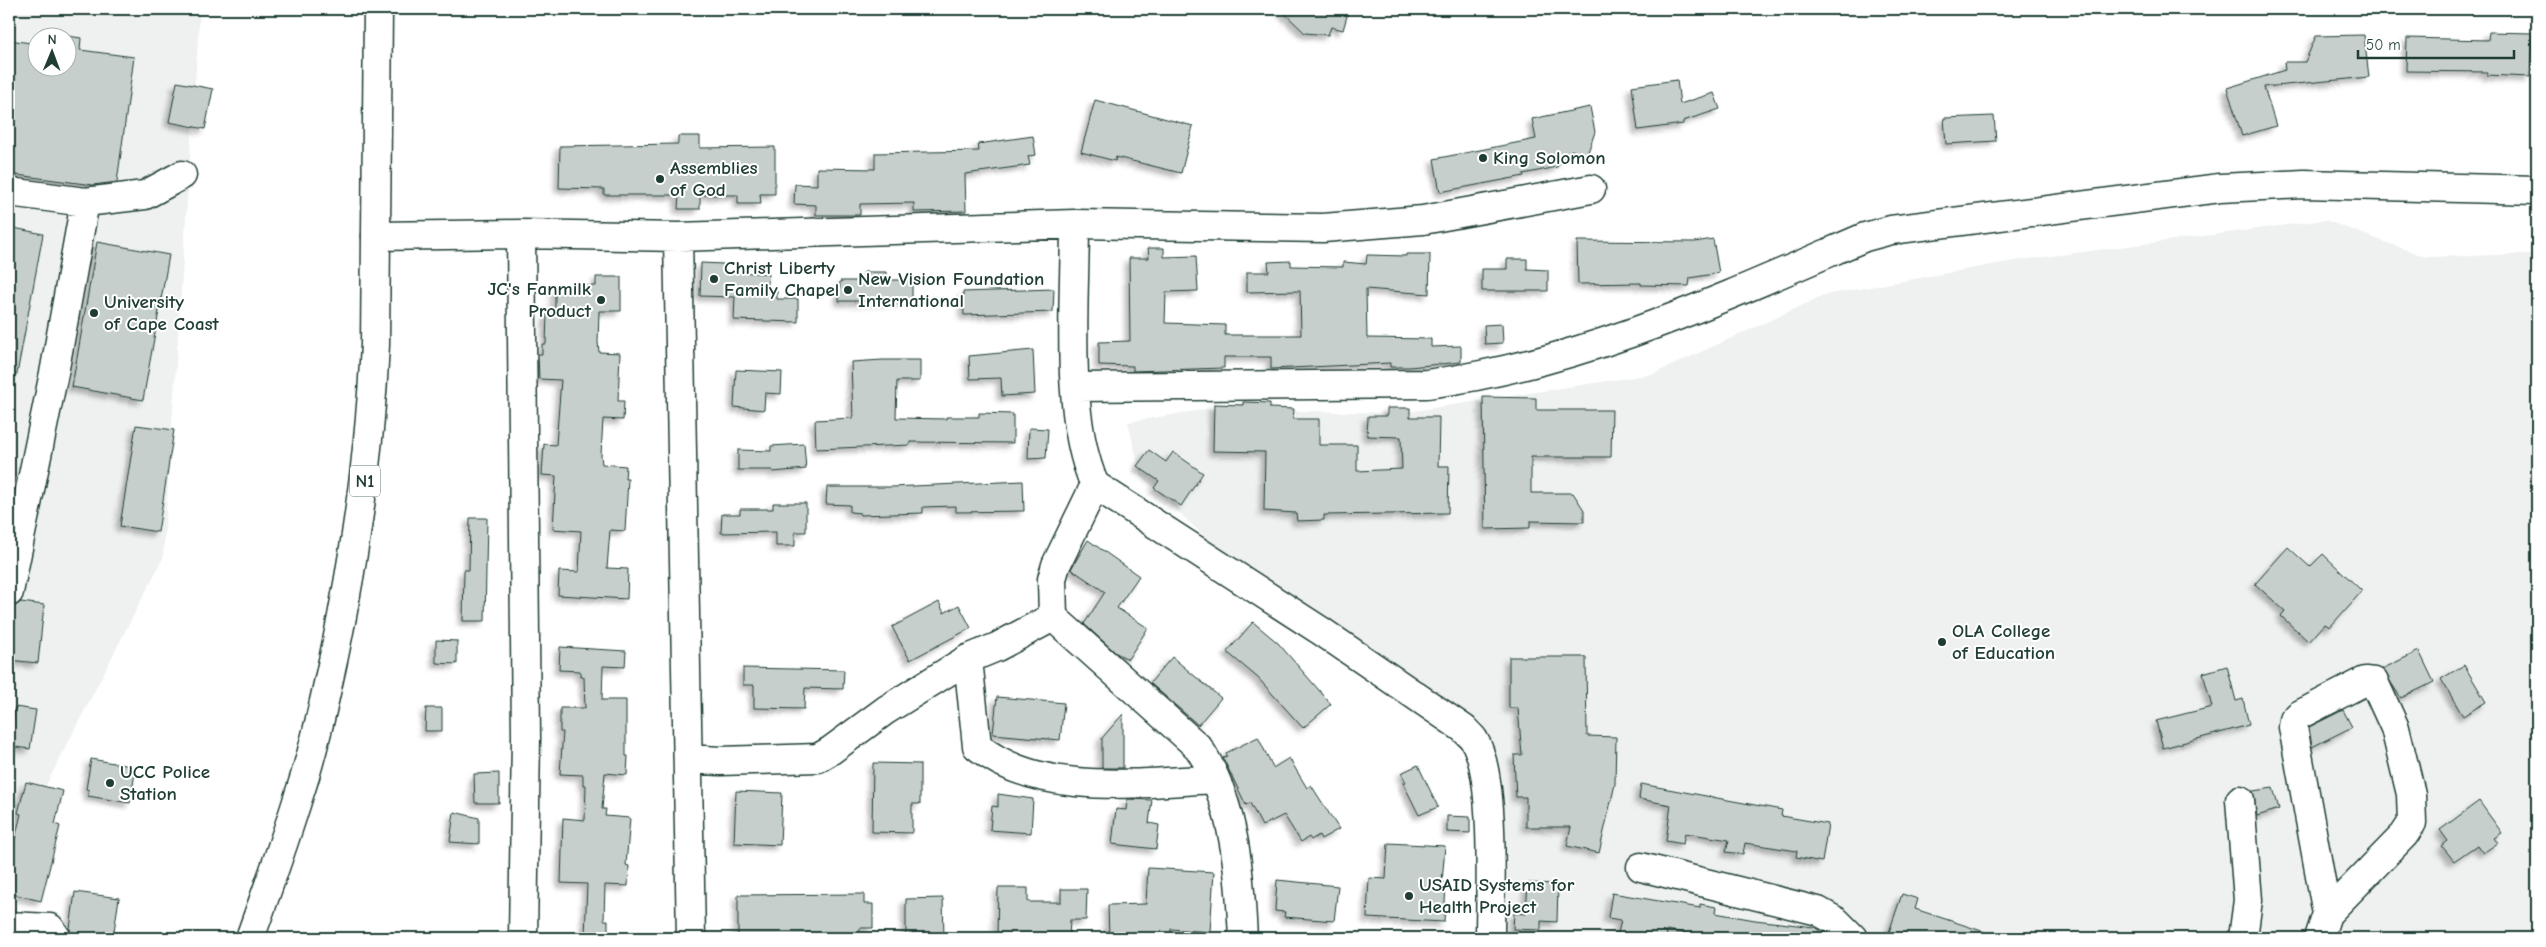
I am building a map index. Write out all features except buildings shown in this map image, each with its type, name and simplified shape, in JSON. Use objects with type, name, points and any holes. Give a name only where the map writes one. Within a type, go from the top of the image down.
[{"type":"main road","name":"N1","points":[[250,938],[300,794],[326,691],[350,578],[361,512],[373,399],[378,9]]},
{"type":"main road","points":[[9,192],[84,202],[145,194],[182,176]]},
{"type":"main road","points":[[1074,387],[1427,384],[1479,377],[1554,358],[1663,322],[1865,237],[1899,229],[2220,188],[2304,184],[2537,190]]},
{"type":"main road","points":[[376,236],[521,234],[678,237],[1075,224],[1333,227],[1423,220],[1590,189]]},
{"type":"main road","points":[[9,592],[55,368],[84,202]]},
{"type":"main road","points":[[1075,224],[1074,387],[1087,468],[1095,485],[1328,637],[1464,729],[1474,741],[1481,757],[1488,804],[1490,938]]},
{"type":"main road","points":[[521,234],[526,737],[523,938]]},
{"type":"main road","points":[[678,237],[690,938]]},
{"type":"main road","points":[[1095,485],[1056,565],[1052,579],[1053,617],[1198,747],[1215,779],[1223,801],[1241,890],[1243,938]]},
{"type":"main road","points":[[688,760],[818,758],[886,710],[968,658],[996,647],[1053,617]]},
{"type":"main road","points":[[968,658],[977,746],[989,756],[1013,767],[1072,781],[1133,784],[1215,779]]},
{"type":"main road","points":[[2365,680],[2374,682],[2395,728],[2411,794],[2412,823],[2404,835],[2323,926],[2293,727],[2294,720],[2299,715],[2365,680]]},
{"type":"main road","points":[[2240,800],[2248,900],[2243,938]]},
{"type":"main road","points":[[1642,867],[1818,911],[1836,921],[1853,938]]},
{"type":"main road","points":[[9,926],[50,928],[57,938]]},
{"type":"shaded area","name":"University of Cape Coast","points":[[9,9],[200,9],[163,558],[9,857]]},
{"type":"shaded area","name":"OLA College of Education","points":[[2325,220],[2426,257],[2537,254],[2537,938],[1504,938],[1507,866],[1492,749],[1235,566],[1141,476],[1128,422],[1207,409],[1400,413],[1653,374],[1825,295],[2014,261]]},
{"type":"place","name":"King Solomon","points":[[1483,158]]},
{"type":"place","name":"Assemblies of God","points":[[660,179]]},
{"type":"place","name":"Christ Liberty Family Chapel","points":[[714,279]]},
{"type":"place","name":"New Vision Foundation International","points":[[848,290]]},
{"type":"place","name":"JC's Fanmilk Product","points":[[601,300]]},
{"type":"place","name":"University of Cape Coast","points":[[94,313]]},
{"type":"place","name":"OLA College of Education","points":[[1942,642]]},
{"type":"place","name":"UCC Police Station","points":[[110,783]]},
{"type":"place","name":"USAID Systems for Health Project","points":[[1409,896]]}]
